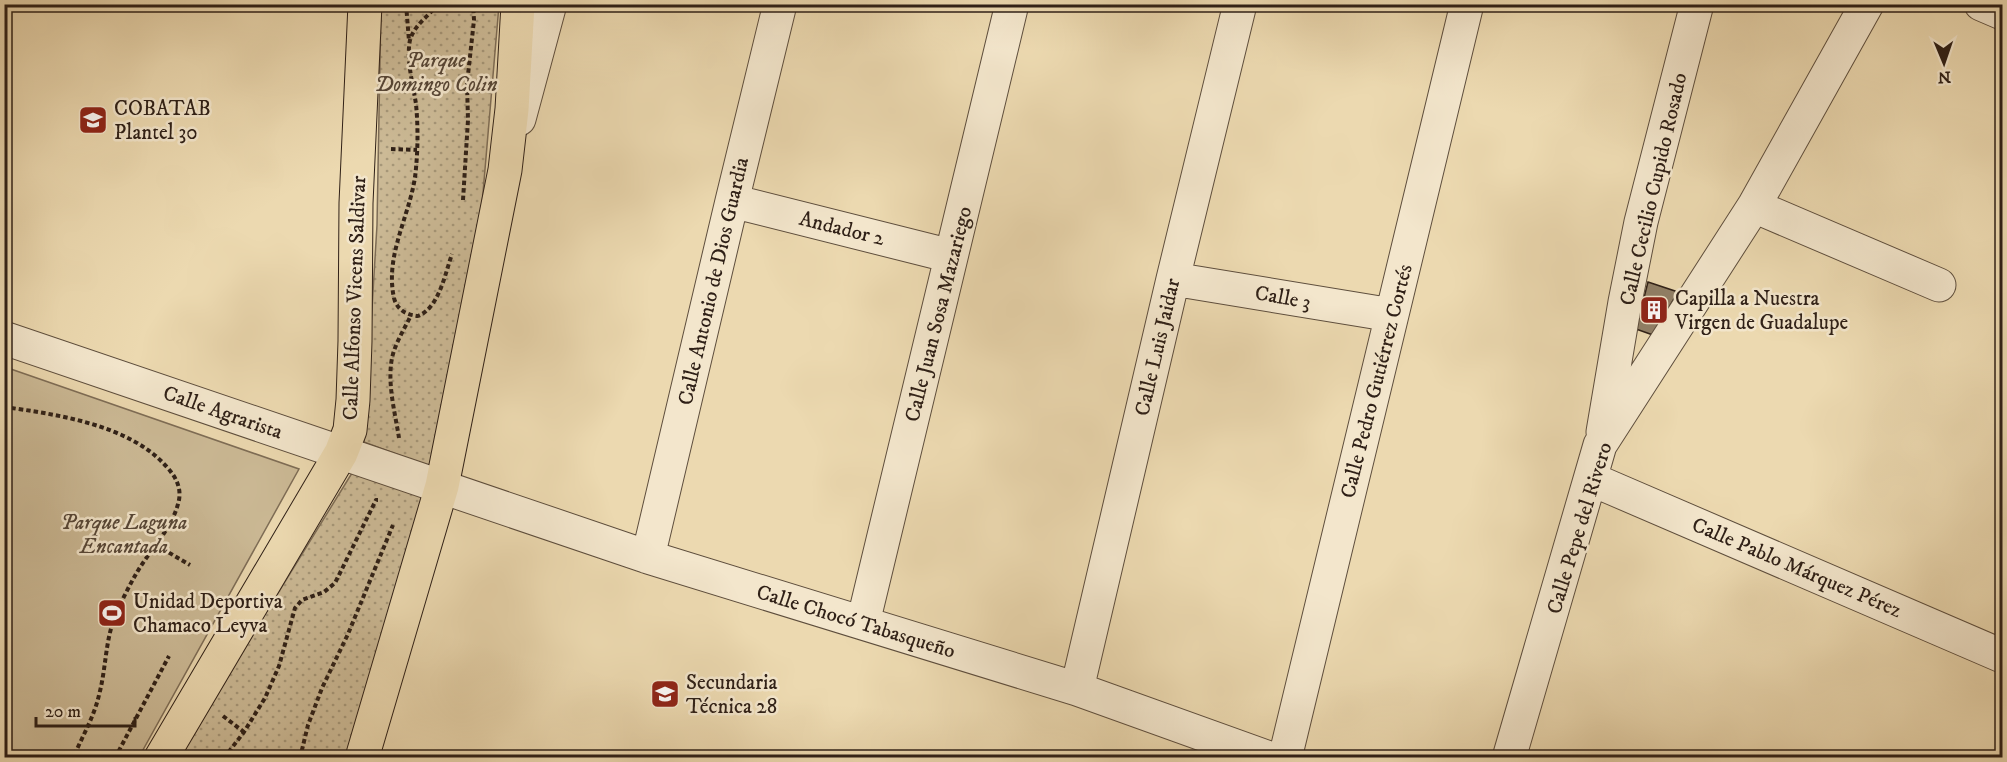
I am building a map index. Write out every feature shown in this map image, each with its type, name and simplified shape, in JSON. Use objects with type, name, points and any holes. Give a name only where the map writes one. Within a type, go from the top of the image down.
[{"type":"main road","name":"Calle Alfonso Vicens Saldivar","points":[[161,758],[341,453],[350,430],[355,341],[356,203],[366,4]]},
{"type":"main road","points":[[362,758],[442,486],[505,170],[512,109],[518,4]]},
{"type":"street","points":[[505,170],[550,4]]},
{"type":"street","name":"Calle Antonio de Dios Guardia","points":[[648,557],[780,4]]},
{"type":"street","name":"Calle Juan Sosa Mazariego","points":[[863,623],[1012,4]]},
{"type":"street","name":"Calle Luis Jaidar","points":[[1077,689],[1240,4]]},
{"type":"street","name":"Calle Pedro Gutiérrez Cortés","points":[[1285,758],[1467,4]]},
{"type":"street","name":"Calle Cecilio Cupido Rosado","points":[[1600,445],[1641,222],[1697,4]]},
{"type":"street","name":"Calle Pepe del Rivero","points":[[1509,758],[1592,479],[1600,445],[1754,206],[1868,4]]},
{"type":"street","points":[[1981,4],[2002,13]]},
{"type":"street","name":"Andador 2","points":[[732,201],[951,256]]},
{"type":"street","points":[[1754,206],[1939,285]]},
{"type":"street","name":"Calle 3","points":[[1173,279],[1392,315]]},
{"type":"street","name":"Calle Agrarista","points":[[4,338],[442,486]]},
{"type":"street","name":"Calle Pablo Márquez Pérez","points":[[1592,479],[2002,656]]},
{"type":"street","name":"Calle Chocó Tabasqueño","points":[[442,486],[648,557],[1077,689],[1269,758]]},
{"type":"path","points":[[406,4],[417,115],[417,150],[412,195],[397,243],[393,275],[394,298],[396,304],[405,313],[418,316],[429,310],[453,249]]},
{"type":"path","points":[[409,48],[415,28],[438,4]]},
{"type":"path","points":[[462,208],[473,4]]},
{"type":"path","points":[[388,148],[417,150]]},
{"type":"path","points":[[224,758],[244,732],[265,698],[279,666],[295,608],[302,600],[324,592],[335,583],[376,500],[402,503],[402,456],[392,395],[391,367],[396,346],[411,315]]},
{"type":"path","points":[[4,407],[40,412],[92,425],[139,443],[154,453],[174,474],[180,493],[173,516],[136,575],[115,619],[107,642],[99,694],[92,717],[73,758]]},
{"type":"path","points":[[300,758],[308,726],[322,688],[348,634],[393,525]]},
{"type":"path","points":[[156,545],[190,565]]},
{"type":"path","points":[[115,758],[169,656]]},
{"type":"green space","name":"Parque Domingo Colin","points":[[381,5],[499,5],[480,228],[431,467],[364,442],[377,225]]},
{"type":"green space","name":"Unidad Deportiva Chamaco Leyva","points":[[5,367],[299,469],[139,757],[5,757]]},
{"type":"green space","points":[[352,473],[425,498],[346,757],[178,758],[209,705]]},
{"type":"building","name":"Capilla a Nuestra Virgen de Guadalupe","points":[[1648,282],[1678,292],[1653,335],[1636,329]]},
{"type":"place","name":"COBATAB Plantel 30","points":[[93,120]]},
{"type":"place","name":"Capilla a Nuestra Virgen de Guadalupe","points":[[1654,310]]},
{"type":"place","name":"Unidad Deportiva Chamaco Leyva","points":[[112,613]]},
{"type":"place","name":"Secundaria Técnica 28","points":[[665,694]]},
{"type":"park label","name":"Parque Laguna Encantada","points":[[124,534]]}]
